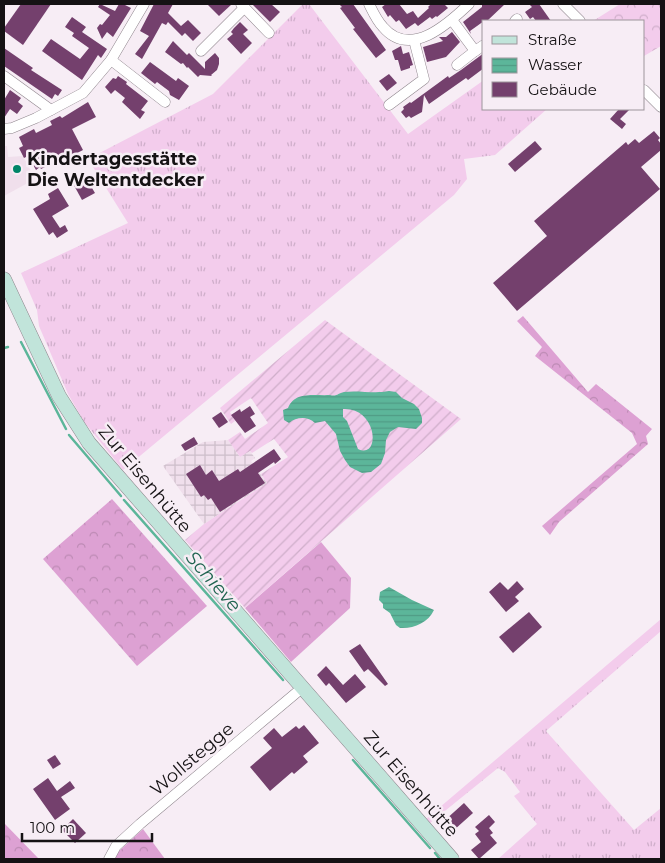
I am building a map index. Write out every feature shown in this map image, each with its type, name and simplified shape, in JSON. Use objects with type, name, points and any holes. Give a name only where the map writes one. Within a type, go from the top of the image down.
[{"type":"street","points":[[4,129],[12,128],[36,118],[83,93],[111,60],[144,4]]},
{"type":"street","points":[[369,4],[382,27],[392,35],[414,40],[429,35],[452,20],[469,4]]},
{"type":"street","points":[[563,4],[579,20]]},
{"type":"street","points":[[201,51],[242,6],[269,33]]},
{"type":"street","points":[[452,20],[479,48],[456,65]]},
{"type":"street","points":[[389,105],[424,79],[414,40]]},
{"type":"street","points":[[111,60],[165,102]]},
{"type":"street","points":[[4,76],[51,110]]},
{"type":"street","points":[[645,91],[661,107]]},
{"type":"street","name":"Zur Eisenhütte","points":[[4,279],[59,396],[89,444],[452,859]]},
{"type":"street","name":"Wollstegge","points":[[109,859],[116,846],[140,824],[302,688]]},
{"type":"shaded area","name":"Kindertagesstätte Die Weltentdecker","points":[[4,146],[7,146],[8,157],[23,156],[35,179],[4,196]]},
{"type":"shaded area","points":[[228,440],[240,457],[250,451],[255,458],[251,461],[267,483],[204,524],[163,466],[203,442]]},
{"type":"green space","points":[[303,4],[309,4],[408,134],[482,81],[482,110],[546,110],[495,155],[464,159],[467,179],[454,195],[123,470],[85,423],[68,394],[39,326],[37,310],[21,273],[128,223],[88,159],[213,94]]},
{"type":"green space","points":[[620,4],[661,4],[661,46],[645,55],[645,20],[595,20]]},
{"type":"green space","points":[[523,316],[588,392],[596,384],[652,429],[646,436],[648,444],[559,522],[550,535],[542,526],[637,444],[632,433],[535,356],[542,347],[517,321]]},
{"type":"green space","points":[[325,320],[461,419],[245,608],[185,540],[204,524],[267,483],[261,474],[288,457],[274,439],[252,453],[250,451],[240,457],[228,440],[240,432],[245,439],[268,423],[251,398],[230,412],[235,421],[231,424],[220,408]]},
{"type":"green space","points":[[112,499],[207,606],[137,666],[43,559]]},
{"type":"green space","points":[[321,542],[351,578],[350,608],[291,662],[245,608]]},
{"type":"green space","points":[[661,619],[661,631],[546,731],[634,830],[661,808],[661,859],[498,859],[537,824],[514,796],[520,792],[505,772],[498,768],[430,823],[426,819]]},
{"type":"green space","points":[[4,823],[39,859],[4,859]]},
{"type":"green space","points":[[143,829],[165,859],[115,859],[117,853]]},
{"type":"water","points":[[342,392],[396,392],[402,398],[414,404],[419,409],[422,423],[416,429],[398,427],[390,432],[386,440],[385,453],[381,464],[371,472],[362,473],[350,467],[340,451],[336,434],[325,421],[315,423],[309,419],[302,418],[295,419],[289,423],[284,420],[283,410],[300,397],[312,395],[334,396]],"holes":[[[343,409],[355,411],[363,416],[372,432],[373,441],[370,447],[365,450],[358,449],[347,421],[343,417]]]},
{"type":"water","points":[[389,587],[434,610],[424,622],[400,628],[396,625],[390,613],[383,608],[383,604],[379,600],[380,592]]},
{"type":"building","points":[[21,4],[51,4],[23,45],[4,31],[4,28]]},
{"type":"building","points":[[100,4],[115,11],[119,4],[131,8],[113,37],[107,32],[102,39],[97,28],[110,15],[98,7]]},
{"type":"building","points":[[154,4],[173,4],[168,13],[181,26],[188,20],[201,33],[193,41],[185,33],[182,36],[168,22],[166,25],[162,23],[142,59],[135,54],[149,36],[140,31]]},
{"type":"building","points":[[207,4],[232,4],[219,16]]},
{"type":"building","points":[[252,4],[271,4],[280,12],[270,22]]},
{"type":"building","points":[[339,4],[353,4],[386,50],[376,58],[353,29],[355,28]]},
{"type":"building","points":[[386,4],[399,4],[407,14],[413,11],[418,18],[431,4],[444,4],[448,8],[437,17],[432,19],[430,17],[418,26],[415,23],[406,29],[399,20],[396,22],[390,15],[388,17],[382,7]]},
{"type":"building","points":[[482,4],[505,4],[488,20],[482,20],[482,22],[470,31],[471,34],[463,22],[482,7]]},
{"type":"building","points":[[529,4],[539,4],[550,20],[535,20],[533,17],[530,19],[525,12],[532,7]]},
{"type":"building","points":[[72,17],[86,27],[82,32],[107,49],[101,58],[98,55],[82,80],[42,51],[51,39],[80,59],[89,48],[72,36],[74,33],[65,27]]},
{"type":"building","points":[[240,22],[248,30],[243,34],[252,43],[241,54],[227,39],[233,34],[231,32]]},
{"type":"building","points":[[452,32],[460,42],[446,57],[427,62],[423,47],[443,41],[439,37],[446,37]]},
{"type":"building","points":[[173,41],[187,55],[189,53],[205,69],[205,62],[215,53],[219,58],[217,70],[212,76],[200,75],[198,77],[183,63],[181,64],[165,52]]},
{"type":"building","points":[[401,46],[403,54],[409,52],[413,65],[401,71],[398,60],[395,60],[392,51]]},
{"type":"building","points":[[4,48],[33,68],[31,70],[62,90],[58,96],[55,94],[52,99],[4,66]]},
{"type":"building","points":[[482,54],[482,70],[468,80],[466,78],[429,104],[424,95],[422,112],[411,118],[409,116],[406,118],[401,112],[404,109],[403,107],[410,102],[448,76],[449,78]]},
{"type":"building","points":[[150,62],[176,81],[178,78],[189,86],[179,100],[170,95],[169,91],[157,82],[155,84],[141,73]]},
{"type":"building","points":[[389,74],[397,83],[387,91],[379,81]]},
{"type":"building","points":[[118,76],[148,101],[141,110],[145,112],[140,119],[122,102],[125,98],[115,90],[111,94],[105,87],[113,78],[116,79]]},
{"type":"building","points":[[10,90],[21,98],[18,102],[23,106],[17,114],[10,109],[4,118],[4,100]]},
{"type":"building","points":[[88,102],[96,117],[72,129],[83,150],[54,165],[53,163],[36,170],[28,156],[24,158],[19,148],[23,146],[19,137],[34,129],[36,133],[52,125],[50,121],[60,116],[62,118]]},
{"type":"building","points":[[618,110],[629,110],[620,119],[626,124],[622,129],[610,119]]},
{"type":"building","points":[[654,131],[660,138],[658,140],[661,144],[661,150],[641,167],[660,189],[517,311],[493,283],[547,236],[534,221],[626,142],[628,145],[635,139],[639,143]]},
{"type":"building","points":[[535,141],[542,149],[515,172],[508,164]]},
{"type":"building","points":[[83,173],[95,193],[82,200],[71,180]]},
{"type":"building","points":[[58,188],[69,206],[52,216],[60,228],[65,225],[68,231],[57,238],[53,232],[49,235],[33,209],[50,199],[48,194]]},
{"type":"building","points":[[250,406],[255,414],[250,417],[256,426],[245,433],[231,415],[240,409],[241,412]]},
{"type":"building","points":[[221,412],[228,422],[219,428],[212,418]]},
{"type":"building","points":[[194,437],[198,444],[185,451],[181,445]]},
{"type":"building","points":[[274,449],[281,459],[258,473],[265,483],[220,512],[211,498],[208,500],[204,495],[201,497],[186,474],[200,465],[206,475],[212,470],[219,481],[238,469],[240,472]]},
{"type":"building","points":[[517,581],[524,589],[515,597],[519,601],[506,612],[489,592],[500,582],[508,590]]},
{"type":"building","points":[[529,612],[542,627],[513,653],[499,637]]},
{"type":"building","points":[[360,644],[388,684],[385,686],[368,669],[364,672],[349,651]]},
{"type":"building","points":[[326,666],[343,685],[355,674],[366,687],[346,703],[329,683],[326,686],[317,675]]},
{"type":"building","points":[[304,725],[319,743],[303,756],[308,762],[294,774],[292,772],[270,791],[250,767],[272,748],[263,738],[274,728],[282,737],[296,726],[299,729]]},
{"type":"building","points":[[55,755],[61,764],[53,769],[47,760]]},
{"type":"building","points":[[48,778],[57,791],[70,781],[75,788],[61,797],[70,809],[55,820],[33,789]]},
{"type":"building","points":[[464,803],[473,813],[454,830],[444,821]]},
{"type":"building","points":[[489,815],[495,822],[489,828],[493,833],[490,835],[497,843],[479,859],[471,850],[481,842],[475,834],[479,831],[475,827]]},
{"type":"building","points":[[73,819],[86,833],[75,843],[62,830]]},
{"type":"waterway","name":"Schieve","points":[[21,342],[66,429]]},
{"type":"waterway","name":"Schieve","points":[[4,348],[8,347]]},
{"type":"waterway","name":"Schieve","points":[[69,435],[121,496]]},
{"type":"waterway","name":"Schieve","points":[[124,500],[283,680]]},
{"type":"waterway","name":"Schieve","points":[[353,760],[430,848]]},
{"type":"waterway","name":"Schieve","points":[[435,853],[440,859]]},
{"type":"place","name":"Kindertagesstätte Die Weltentdecker","points":[[17,169]]}]
